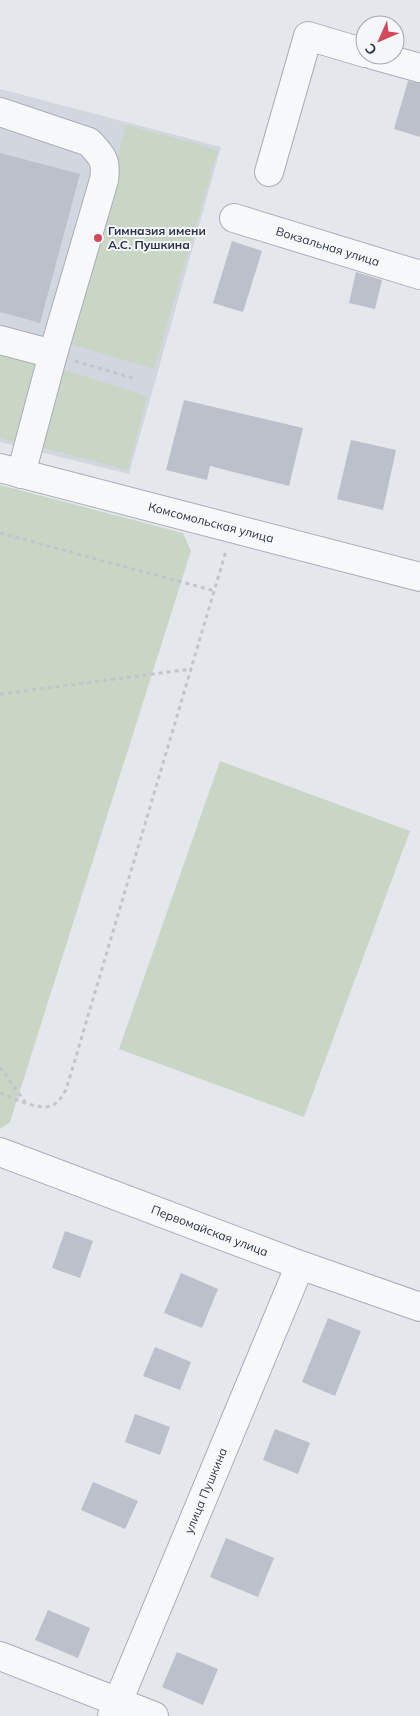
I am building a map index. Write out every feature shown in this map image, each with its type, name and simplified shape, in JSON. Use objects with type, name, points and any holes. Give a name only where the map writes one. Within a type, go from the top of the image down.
[{"type":"street","points":[[269,172],[308,36],[355,50]]},
{"type":"street","points":[[405,64],[420,68]]},
{"type":"street","points":[[0,112],[89,142],[100,154],[106,166],[104,180],[53,354],[10,471]]},
{"type":"street","name":"Вокзальная улица","points":[[234,218],[420,274]]},
{"type":"street","points":[[0,340],[53,354]]},
{"type":"street","name":"Комсомольская улица","points":[[10,471],[420,578]]},
{"type":"street","name":"Первомайская улица","points":[[0,1152],[300,1265],[420,1307]]},
{"type":"street","name":"улица Пушкина","points":[[115,1708],[300,1265]]},
{"type":"street","points":[[0,1656],[115,1708],[154,1716]]},
{"type":"path","points":[[53,354],[133,378]]},
{"type":"path","points":[[0,534],[215,590]]},
{"type":"path","points":[[0,1093],[42,1108],[51,1106],[59,1101],[66,1090],[227,547]]},
{"type":"path","points":[[0,694],[192,669]]},
{"type":"path","points":[[0,1067],[26,1102]]},
{"type":"shaded area","name":"Гимназия имени А.С. Пушкина","points":[[0,89],[221,147],[129,474],[0,442]]},
{"type":"green space","points":[[126,125],[218,150],[154,369],[67,343]]},
{"type":"green space","points":[[0,348],[44,360],[21,444],[0,438]]},
{"type":"green space","points":[[58,368],[147,396],[128,470],[36,446]]},
{"type":"green space","points":[[0,485],[183,533],[191,551],[10,1122],[0,1129]]},
{"type":"green space","points":[[220,761],[410,831],[304,1117],[119,1049]]},
{"type":"building","points":[[408,81],[420,83],[420,137],[394,129]]},
{"type":"building","points":[[0,153],[80,174],[40,323],[0,312]]},
{"type":"building","points":[[232,241],[262,251],[243,312],[213,303]]},
{"type":"building","points":[[356,272],[382,280],[375,309],[349,303]]},
{"type":"building","points":[[184,400],[303,428],[289,486],[210,466],[207,480],[166,470]]},
{"type":"building","points":[[351,440],[396,450],[383,510],[337,499]]},
{"type":"building","points":[[65,1231],[93,1241],[80,1278],[52,1268]]},
{"type":"building","points":[[181,1273],[218,1289],[202,1328],[164,1313]]},
{"type":"building","points":[[328,1318],[361,1331],[335,1396],[302,1382]]},
{"type":"building","points":[[155,1347],[191,1362],[180,1390],[143,1376]]},
{"type":"building","points":[[135,1414],[170,1427],[160,1455],[125,1442]]},
{"type":"building","points":[[275,1429],[310,1443],[298,1474],[263,1460]]},
{"type":"building","points":[[93,1482],[138,1501],[125,1529],[81,1510]]},
{"type":"building","points":[[226,1538],[274,1558],[258,1597],[210,1577]]},
{"type":"building","points":[[48,1610],[90,1628],[78,1658],[35,1640]]},
{"type":"building","points":[[177,1652],[218,1669],[203,1705],[162,1687]]},
{"type":"place","name":"Гимназия имени А.С. Пушкина","points":[[98,238]]}]
